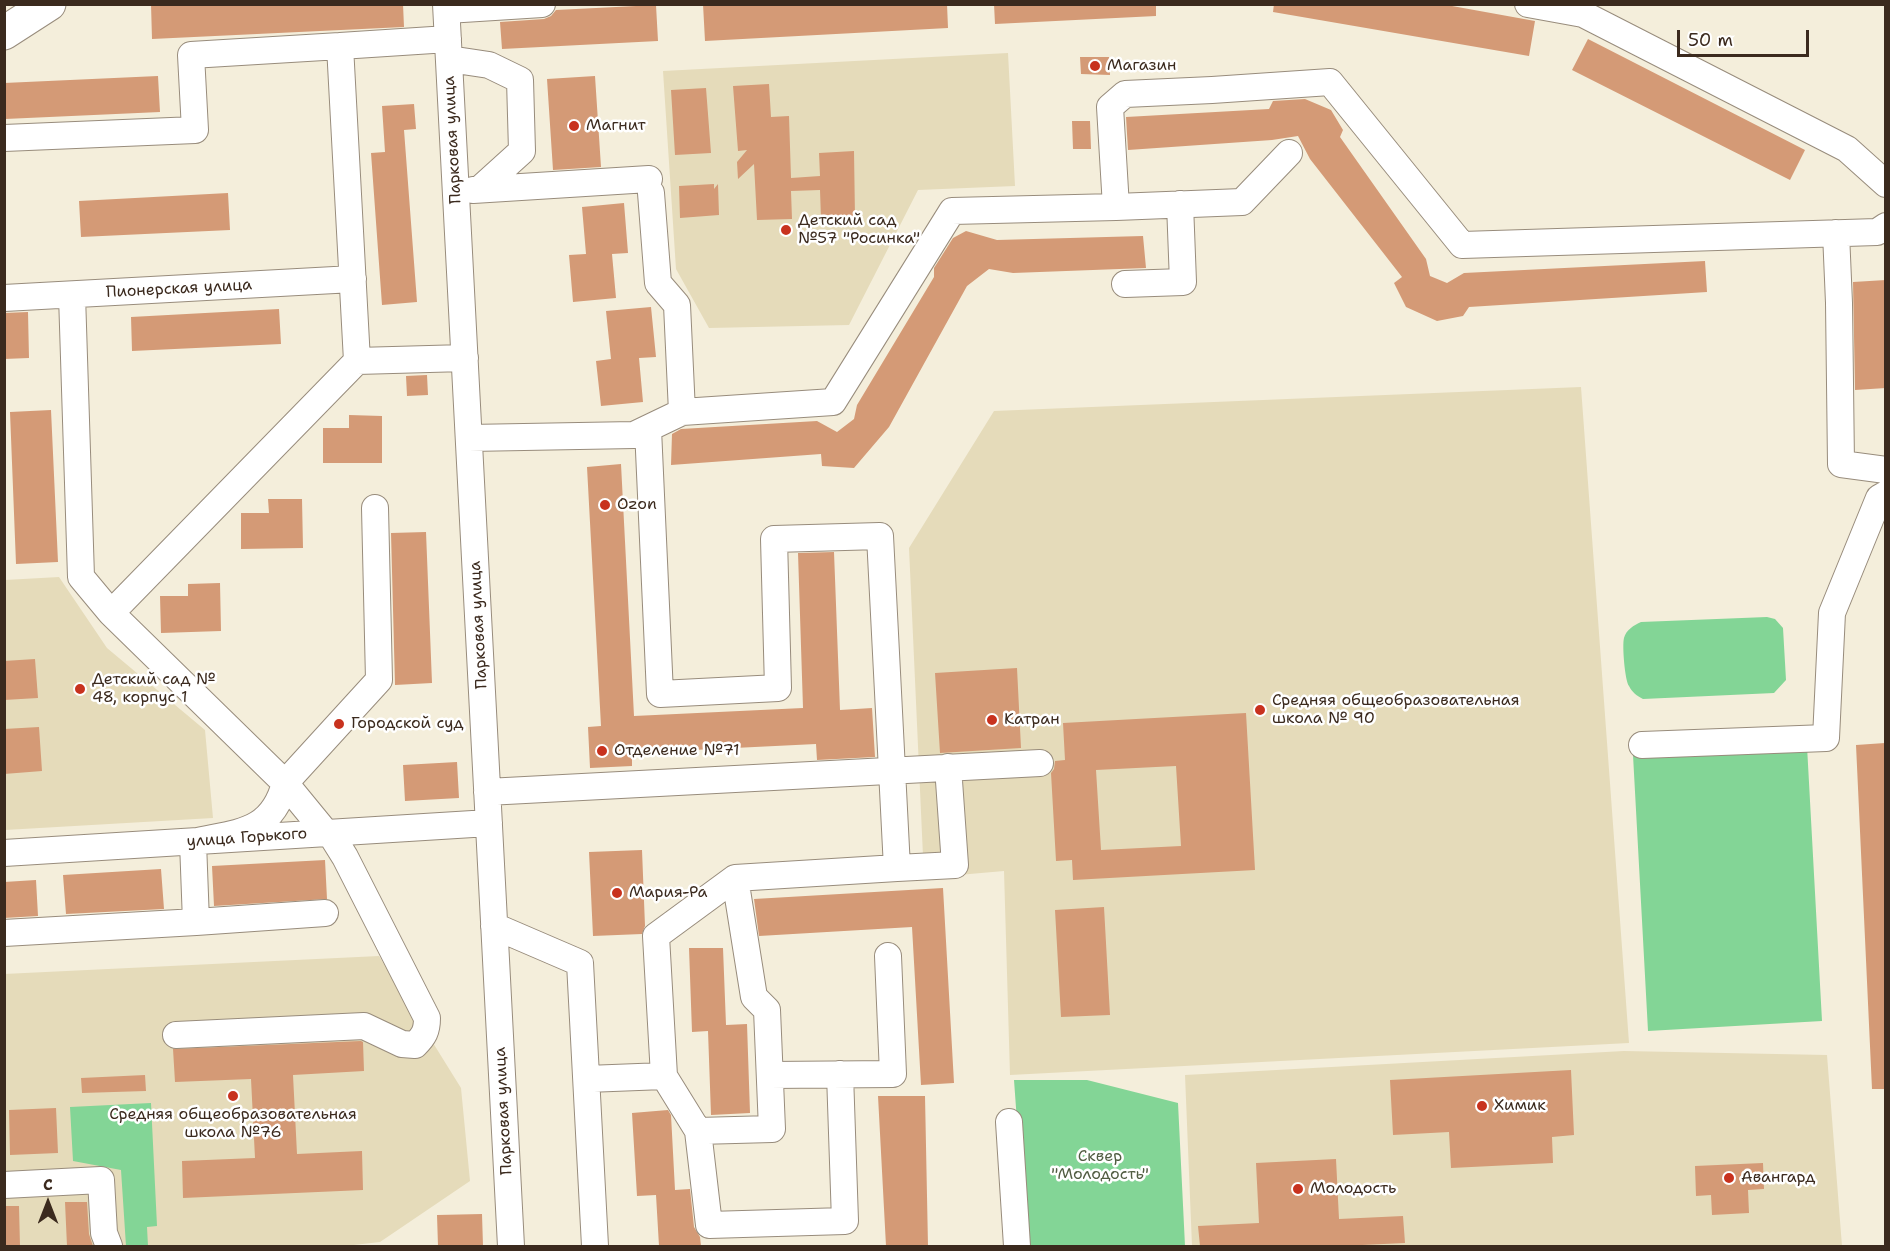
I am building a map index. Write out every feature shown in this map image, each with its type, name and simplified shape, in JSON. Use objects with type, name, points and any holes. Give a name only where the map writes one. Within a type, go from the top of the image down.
[{"type":"main road","points":[[4,33],[49,4]]},
{"type":"street","points":[[446,7],[542,4]]},
{"type":"street","points":[[1528,4],[1583,14],[1847,149],[1886,184]]},
{"type":"street","name":"Парковая улица","points":[[446,7],[449,49],[468,190],[465,358],[511,1246]]},
{"type":"street","points":[[340,46],[357,361]]},
{"type":"street","points":[[4,138],[195,130],[191,55],[340,46],[449,49],[489,65],[520,81],[522,151],[468,190]]},
{"type":"street","points":[[1116,207],[1110,106],[1125,94],[1330,82],[1461,245],[1877,232],[1886,226]]},
{"type":"street","points":[[469,438],[634,435],[682,412],[833,402],[952,210],[1242,202],[1289,153]]},
{"type":"street","points":[[468,190],[650,186],[658,283],[677,304],[682,412]]},
{"type":"street","points":[[1125,284],[1183,282],[1180,204]]},
{"type":"street","points":[[1836,233],[1841,464],[1886,470]]},
{"type":"street","name":"Пионерская улица","points":[[4,298],[353,279]]},
{"type":"street","points":[[72,295],[81,577],[111,613],[285,783],[328,833],[345,856],[427,1018],[427,1029],[422,1039],[415,1045],[402,1044],[364,1026],[176,1035]]},
{"type":"street","points":[[111,613],[357,361],[465,358]]},
{"type":"street","points":[[648,429],[660,694],[778,688],[774,538],[880,536],[897,868]]},
{"type":"street","points":[[1642,745],[1826,738],[1832,613],[1879,498],[1886,494]]},
{"type":"street","points":[[196,922],[193,842],[246,830],[263,821],[274,811],[285,783],[379,680],[375,508]]},
{"type":"street","points":[[488,792],[1040,763]]},
{"type":"street","points":[[840,1074],[845,1221],[709,1225],[698,1131],[664,1076],[656,936],[735,878],[955,865],[948,767]]},
{"type":"street","name":"улица Горького","points":[[4,853],[489,823]]},
{"type":"street","points":[[698,1131],[772,1129],[766,1010],[754,997],[735,878]]},
{"type":"street","points":[[4,933],[325,913]]},
{"type":"street","points":[[494,926],[580,963],[594,1246]]},
{"type":"street","points":[[770,1075],[892,1074],[888,956]]},
{"type":"street","points":[[587,1079],[664,1076]]},
{"type":"street","points":[[1009,1122],[1017,1246]]},
{"type":"street","points":[[4,1185],[101,1180],[104,1233],[109,1246]]},
{"type":"shaded area","name":"Детский сад №57 \"Росинка\"","points":[[1008,53],[1015,186],[918,190],[849,325],[709,328],[676,269],[663,71]]},
{"type":"shaded area","name":"Средняя общеобразовательная школа № 90","points":[[1581,387],[1629,1043],[1010,1075],[1004,871],[924,878],[909,548],[994,411]]},
{"type":"shaded area","name":"Детский сад № 48, корпус 1","points":[[59,577],[107,648],[205,730],[213,818],[5,830],[5,580]]},
{"type":"shaded area","name":"Средняя общеобразовательная школа №76","points":[[379,956],[461,1088],[470,1181],[380,1242],[345,1246],[5,1246],[4,974]]},
{"type":"shaded area","points":[[1624,1051],[1827,1055],[1842,1246],[1192,1246],[1185,1075]]},
{"type":"green space","points":[[1767,617],[1775,619],[1783,628],[1786,680],[1774,693],[1643,699],[1629,686],[1624,663],[1624,638],[1628,630],[1638,623]]},
{"type":"green space","points":[[1807,746],[1822,1021],[1648,1031],[1633,755]]},
{"type":"green space","name":"Сквер \"Молодость\"","points":[[1014,1080],[1087,1080],[1178,1103],[1185,1246],[1026,1246]]},
{"type":"green space","points":[[151,1103],[157,1226],[147,1227],[148,1246],[126,1246],[121,1170],[73,1161],[70,1107]]},
{"type":"building","points":[[151,4],[403,4],[404,27],[152,39]]},
{"type":"building","points":[[703,4],[947,4],[948,28],[705,41]]},
{"type":"building","points":[[994,4],[1156,4],[1156,16],[995,24]]},
{"type":"building","points":[[1274,4],[1441,4],[1535,21],[1529,56],[1273,12]]},
{"type":"building","points":[[656,5],[658,41],[502,49],[500,22],[544,19],[556,10]]},
{"type":"building","points":[[1588,39],[1805,150],[1790,180],[1572,70]]},
{"type":"building","name":"Магазин","points":[[1080,57],[1109,57],[1110,75],[1081,74]]},
{"type":"building","points":[[158,76],[160,112],[5,119],[4,83]]},
{"type":"building","name":"Магнит","points":[[595,76],[601,167],[553,170],[547,79]]},
{"type":"building","points":[[769,84],[771,117],[789,116],[791,178],[820,176],[819,153],[854,151],[855,218],[821,219],[820,190],[791,191],[792,219],[757,220],[754,164],[738,179],[737,162],[747,150],[738,151],[733,86]]},
{"type":"building","points":[[706,88],[711,153],[675,155],[671,90]]},
{"type":"building","points":[[1305,99],[1331,110],[1343,130],[1340,137],[1426,259],[1430,276],[1447,283],[1464,273],[1705,261],[1707,292],[1469,307],[1463,316],[1437,321],[1406,307],[1394,283],[1402,277],[1310,159],[1298,136],[1272,140],[1128,150],[1126,117],[1269,109],[1273,101]]},
{"type":"building","points":[[414,104],[416,129],[404,130],[417,302],[382,305],[371,153],[385,152],[382,106]]},
{"type":"building","points":[[1072,121],[1090,121],[1091,149],[1073,149]]},
{"type":"building","points":[[714,184],[714,189],[718,184],[719,215],[680,218],[679,186]]},
{"type":"building","points":[[228,193],[230,230],[81,237],[79,201]]},
{"type":"building","points":[[624,203],[628,253],[612,254],[616,298],[573,302],[569,255],[586,254],[582,207]]},
{"type":"building","points":[[966,231],[997,240],[1143,236],[1146,268],[1013,273],[989,269],[967,286],[889,427],[854,468],[822,466],[821,454],[671,465],[672,434],[681,429],[817,421],[837,432],[854,419],[857,405],[934,277],[934,268],[953,238]]},
{"type":"building","points":[[1886,280],[1886,388],[1855,390],[1853,282]]},
{"type":"building","points":[[651,307],[656,357],[639,358],[643,402],[601,406],[596,361],[611,359],[606,311]]},
{"type":"building","points":[[279,309],[281,344],[132,351],[131,317]]},
{"type":"building","points":[[28,312],[29,358],[4,359],[4,313]]},
{"type":"building","points":[[427,375],[428,395],[407,396],[406,376]]},
{"type":"building","points":[[51,410],[58,562],[16,564],[10,412]]},
{"type":"building","points":[[349,415],[382,416],[382,463],[323,463],[323,428],[349,428]]},
{"type":"building","points":[[621,464],[634,716],[803,708],[798,553],[834,552],[840,710],[872,708],[875,757],[817,760],[816,744],[632,753],[632,766],[590,768],[588,727],[601,726],[587,467]]},
{"type":"building","points":[[268,499],[302,499],[303,548],[241,549],[241,513],[269,513]]},
{"type":"building","points":[[426,532],[432,683],[395,685],[391,533]]},
{"type":"building","points":[[220,583],[221,631],[161,633],[160,596],[188,596],[188,584]]},
{"type":"building","points":[[35,659],[38,698],[4,700],[4,661]]},
{"type":"building","points":[[1017,668],[1021,748],[940,753],[935,673]]},
{"type":"building","points":[[1246,713],[1255,870],[1073,880],[1072,860],[1056,861],[1051,773],[1055,761],[1065,760],[1063,723]],"holes":[[[1176,766],[1181,846],[1101,850],[1096,770]]]},
{"type":"building","points":[[39,727],[42,771],[4,774],[4,729]]},
{"type":"building","points":[[1885,743],[1886,1089],[1872,1089],[1856,745]]},
{"type":"building","points":[[457,762],[459,798],[405,801],[403,765]]},
{"type":"building","name":"Мария-Ра","points":[[642,850],[645,926],[642,934],[593,936],[589,852]]},
{"type":"building","points":[[325,860],[327,899],[214,906],[212,866]]},
{"type":"building","points":[[161,869],[164,909],[66,914],[63,875]]},
{"type":"building","points":[[36,880],[38,916],[4,918],[4,882]]},
{"type":"building","points":[[943,888],[954,1083],[921,1085],[912,927],[759,936],[754,899]]},
{"type":"building","points":[[1104,907],[1110,1015],[1061,1017],[1055,910]]},
{"type":"building","points":[[689,948],[723,948],[726,1025],[747,1024],[750,1113],[711,1115],[708,1031],[692,1032]]},
{"type":"building","points":[[363,1042],[364,1071],[293,1075],[297,1154],[362,1151],[363,1190],[183,1198],[182,1161],[255,1158],[251,1079],[175,1082],[173,1049]]},
{"type":"building","name":"Химик","points":[[1571,1070],[1574,1135],[1552,1137],[1553,1163],[1451,1168],[1449,1132],[1393,1135],[1390,1080]]},
{"type":"building","points":[[145,1075],[146,1091],[82,1093],[81,1078]]},
{"type":"building","points":[[878,1096],[925,1096],[928,1246],[886,1246]]},
{"type":"building","points":[[56,1108],[58,1153],[10,1155],[9,1110]]},
{"type":"building","points":[[668,1110],[671,1115],[675,1190],[690,1189],[694,1227],[700,1237],[701,1246],[659,1246],[656,1195],[637,1196],[632,1113]]},
{"type":"building","name":"Молодость","points":[[1336,1159],[1339,1219],[1403,1216],[1405,1243],[1341,1246],[1200,1246],[1198,1226],[1259,1223],[1256,1163]]},
{"type":"building","name":"Авангард","points":[[1763,1163],[1764,1189],[1748,1190],[1749,1213],[1712,1215],[1711,1195],[1696,1196],[1695,1166]]},
{"type":"building","points":[[65,1202],[87,1202],[89,1234],[93,1246],[67,1246]]},
{"type":"building","points":[[4,1206],[19,1206],[20,1246],[4,1246]]},
{"type":"building","points":[[482,1214],[483,1246],[438,1246],[437,1215]]},
{"type":"place","name":"Магазин","points":[[1095,66]]},
{"type":"place","name":"Магнит","points":[[574,126]]},
{"type":"place","name":"Детский сад №57 \"Росинка\"","points":[[786,230]]},
{"type":"place","name":"Ozon","points":[[605,505]]},
{"type":"place","name":"Детский сад № 48, корпус 1","points":[[80,689]]},
{"type":"place","name":"Средняя общеобразовательная школа № 90","points":[[1260,710]]},
{"type":"place","name":"Катран","points":[[992,720]]},
{"type":"place","name":"Городской суд","points":[[339,724]]},
{"type":"place","name":"Отделение №71","points":[[602,751]]},
{"type":"place","name":"Мария-Ра","points":[[617,893]]},
{"type":"place","name":"Средняя общеобразовательная школа №76","points":[[233,1096]]},
{"type":"place","name":"Химик","points":[[1482,1106]]},
{"type":"place","name":"Авангард","points":[[1729,1178]]},
{"type":"place","name":"Молодость","points":[[1298,1189]]}]
